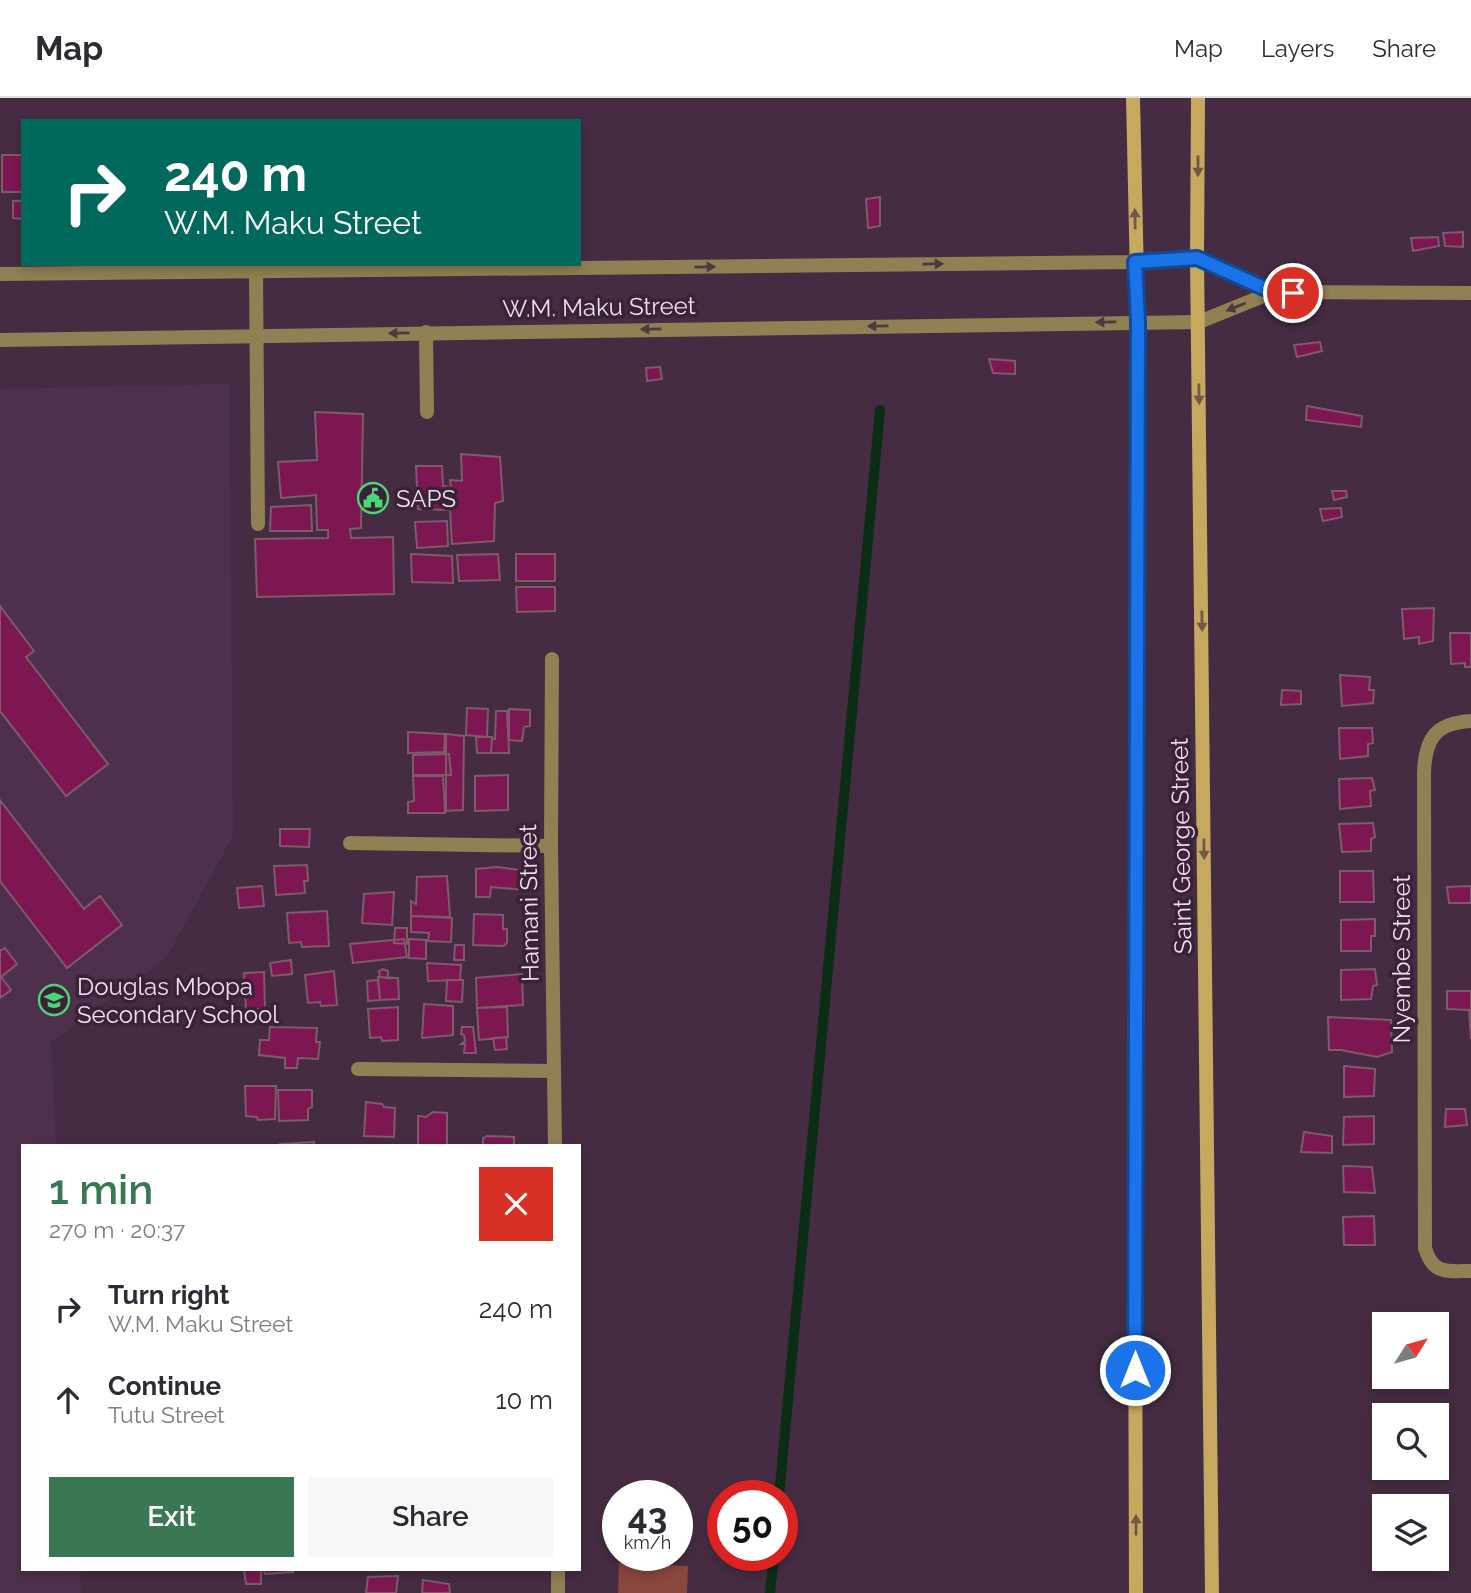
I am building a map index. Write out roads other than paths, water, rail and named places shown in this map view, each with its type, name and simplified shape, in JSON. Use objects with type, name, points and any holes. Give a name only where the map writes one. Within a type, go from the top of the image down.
[{"type":"main road","name":"Saint George Street","points":[[1133,98],[1138,322],[1136,1593]]},
{"type":"main road","name":"Saint George Street","points":[[1198,98],[1197,258],[1212,1593]]},
{"type":"street","name":"W.M. Maku Street","points":[[0,274],[1135,262],[1197,258]]},
{"type":"street","points":[[1197,258],[1273,292]]},
{"type":"street","points":[[256,271],[258,524]]},
{"type":"street","points":[[1199,322],[1273,292],[1471,293]]},
{"type":"street","name":"W.M. Maku Street","points":[[0,340],[1199,322]]},
{"type":"street","points":[[426,332],[427,412]]},
{"type":"street","name":"Hamani Street","points":[[552,659],[551,846],[555,1144]]},
{"type":"street","name":"Nyembe Street","points":[[1471,721],[1440,729],[1432,736],[1424,752],[1425,1248],[1431,1264],[1443,1271],[1471,1271]]},
{"type":"street","points":[[350,843],[551,846]]},
{"type":"street","points":[[358,1069],[554,1071]]},
{"type":"street","points":[[558,1571],[558,1593]]},
{"type":"waterway","points":[[780,1480],[880,410]]},
{"type":"waterway","points":[[770,1593],[772,1571]]},
{"type":"place","name":"SAPS","points":[[373,498]]},
{"type":"place","name":"Douglas Mbopa Secondary School","points":[[54,1000]]}]
